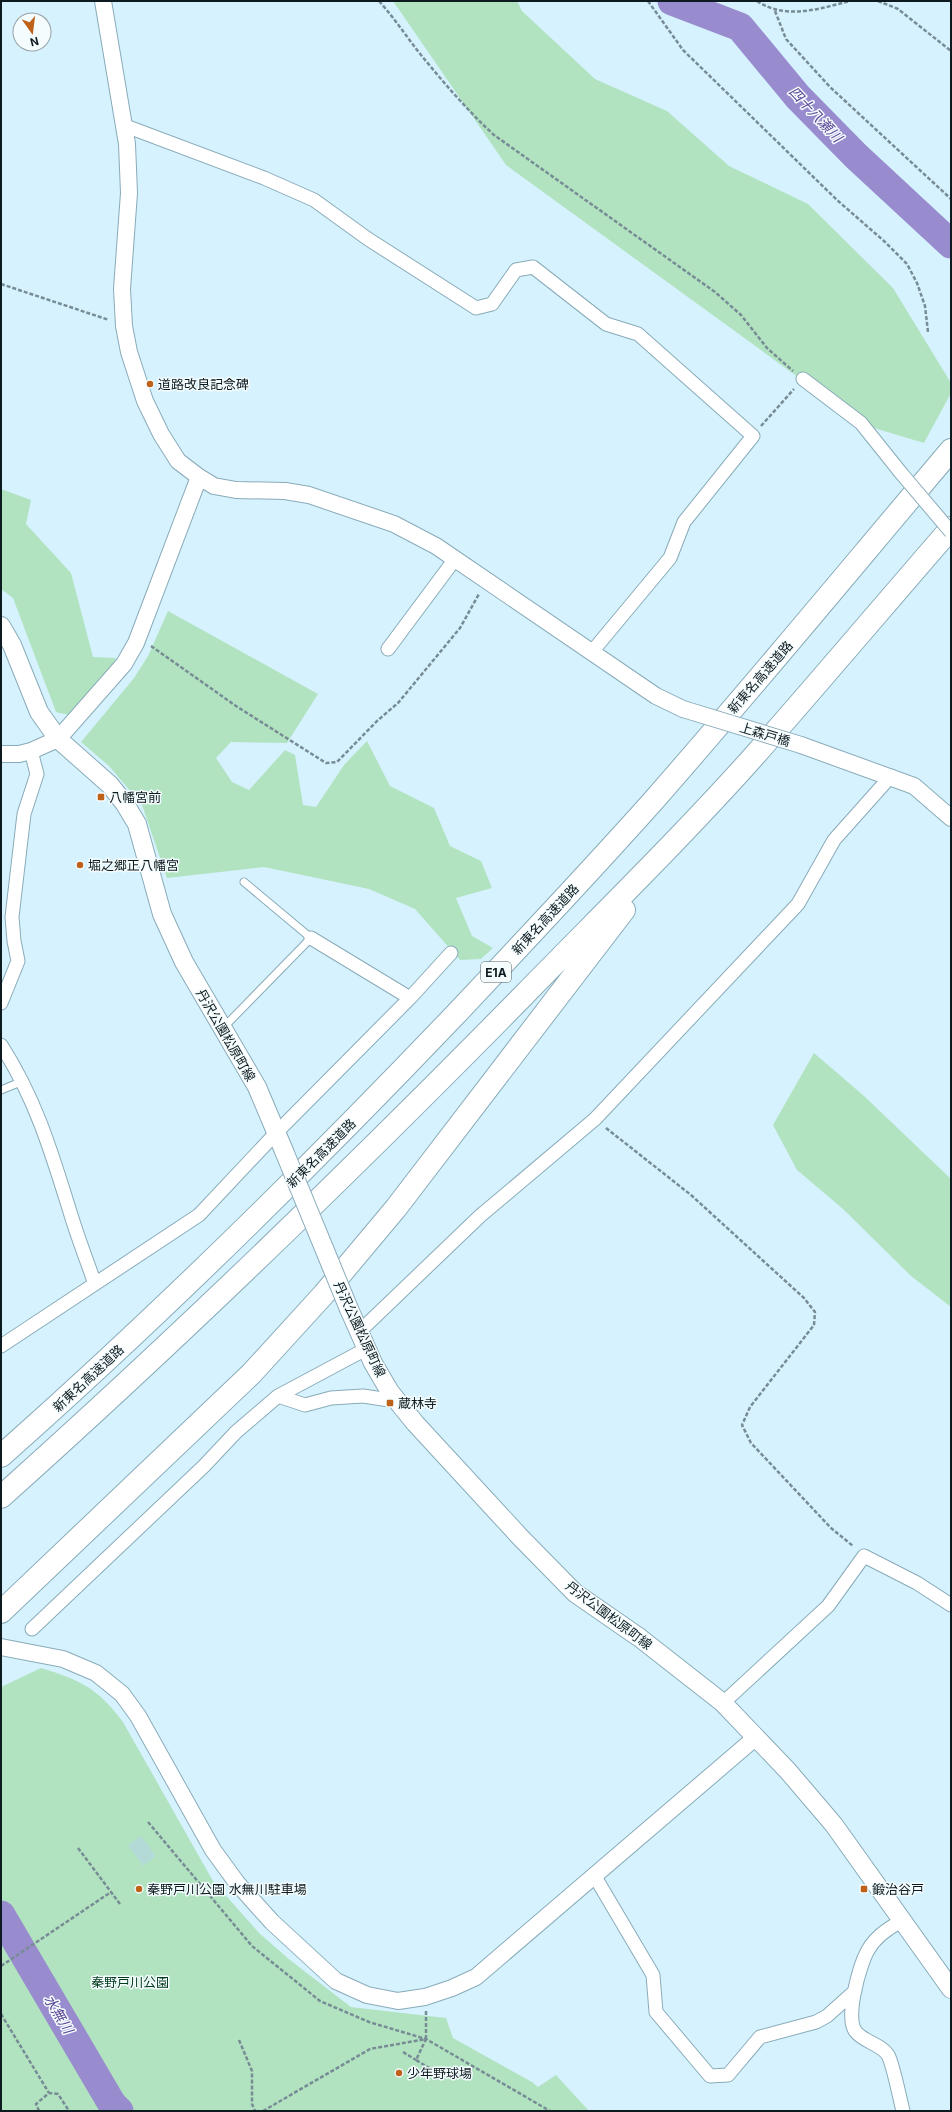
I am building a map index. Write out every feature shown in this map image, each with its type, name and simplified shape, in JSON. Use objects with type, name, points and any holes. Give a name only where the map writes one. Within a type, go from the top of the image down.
[{"type":"highway","name":"新東名高速道路","points":[[1,1456],[84,1382],[253,1221],[360,1114],[519,947],[653,802],[951,450]]},
{"type":"highway","name":"E1A","points":[[1,1497],[108,1402],[382,1140],[691,824],[755,755],[951,528]]},
{"type":"highway","points":[[1,1612],[251,1374],[324,1294],[396,1208],[547,1008],[691,824]]},
{"type":"main road","name":"丹沢公園松原町線","points":[[1,626],[12,645],[39,712],[63,734],[110,785],[126,804],[137,824],[162,914],[184,962],[257,1088],[277,1132],[366,1349],[376,1369],[396,1401],[521,1538],[575,1593],[640,1638],[723,1703],[788,1771],[834,1825],[951,1988]]},
{"type":"street","name":"上森戸橋","points":[[103,1],[127,144],[129,193],[122,289],[124,326],[129,352],[145,401],[178,461],[214,486],[236,490],[285,491],[309,495],[394,524],[436,546],[656,696],[683,709],[802,745],[891,776],[914,786],[949,812]]},
{"type":"street","points":[[123,125],[264,178],[314,200],[368,239],[476,308],[492,304],[516,270],[533,267],[606,324],[638,334],[753,436],[684,522],[670,558],[591,653]]},
{"type":"street","points":[[803,379],[861,423],[900,473],[951,532]]},
{"type":"street","points":[[1,754],[18,754],[31,751],[63,734],[124,664],[136,643],[199,477]]},
{"type":"street","points":[[388,649],[454,559]]},
{"type":"street","points":[[1,1003],[18,961],[14,941],[12,917],[24,814],[37,774],[31,751]]},
{"type":"street","points":[[359,1332],[480,1216],[595,1119],[798,904],[834,840],[891,776]]},
{"type":"street","points":[[311,938],[410,998]]},
{"type":"street","points":[[1,1346],[199,1215],[277,1132],[410,998],[451,953]]},
{"type":"street","points":[[1,1045],[23,1081],[49,1143],[95,1284]]},
{"type":"street","points":[[32,1629],[204,1466],[236,1432],[278,1396],[366,1349]]},
{"type":"street","points":[[278,1396],[306,1405],[331,1398],[357,1396],[396,1401]]},
{"type":"street","points":[[723,1703],[828,1606],[864,1556],[917,1583],[951,1605]]},
{"type":"street","points":[[1,1648],[63,1659],[96,1674],[122,1694],[138,1716],[213,1850],[237,1883],[272,1922],[336,1981],[367,1995],[398,2001],[425,1997],[452,1988],[476,1977],[755,1738]]},
{"type":"street","points":[[594,1875],[653,1975],[656,2012],[710,2076],[728,2076],[760,2037],[816,2022],[827,2016],[855,1991]]},
{"type":"street","points":[[902,1920],[883,1931],[868,1949],[862,1962],[855,1991],[851,2019],[855,2032],[888,2055],[903,2111]]},
{"type":"lane","points":[[222,1029],[311,938],[244,882]]},
{"type":"lane","points":[[1,1090],[23,1081]]},
{"type":"path","points":[[379,1],[399,23],[420,54],[467,110],[494,135],[715,292],[741,315],[767,348],[803,379],[753,436]]},
{"type":"path","points":[[648,1],[683,50],[837,200],[907,264],[917,283],[925,306],[928,332]]},
{"type":"path","points":[[757,1],[775,11],[810,12],[850,1]]},
{"type":"path","points":[[878,1],[898,9],[951,51]]},
{"type":"path","points":[[775,11],[786,39],[821,77],[951,198]]},
{"type":"path","points":[[1,284],[124,326]]},
{"type":"path","points":[[136,643],[151,646],[236,706],[326,763],[338,762],[377,721],[398,703],[460,628],[487,581]]},
{"type":"path","points":[[595,1119],[690,1195],[804,1298],[815,1312],[814,1325],[750,1407],[742,1425],[751,1443],[788,1483],[831,1528],[864,1556]]},
{"type":"path","points":[[78,1848],[120,1904]]},
{"type":"path","points":[[1,1966],[111,1892]]},
{"type":"path","points":[[416,2060],[426,2039],[428,2025],[425,1997]]},
{"type":"path","points":[[1,2014],[49,2093]]},
{"type":"path","points":[[263,2111],[370,2049],[426,2039]]},
{"type":"path","points":[[239,2040],[252,2071],[252,2104],[256,2111]]},
{"type":"path","points":[[403,2052],[439,2074]]},
{"type":"path","points":[[39,2111],[36,2104],[49,2093],[58,2094],[69,2111]]},
{"type":"green space","points":[[393,1],[517,1],[522,11],[595,79],[667,111],[729,166],[808,204],[893,288],[951,383],[951,393],[924,443],[864,425],[506,165]]},
{"type":"green space","points":[[1,489],[31,500],[26,524],[71,573],[93,657],[116,658],[106,676],[69,715],[56,712],[13,598],[1,589]]},
{"type":"green space","points":[[168,611],[318,694],[287,743],[231,742],[216,758],[232,782],[249,790],[285,750],[295,755],[303,805],[316,807],[344,765],[367,741],[390,786],[434,808],[450,846],[481,861],[492,888],[456,898],[472,936],[493,948],[481,959],[460,960],[415,909],[369,889],[264,867],[167,878],[142,805],[109,766],[81,742],[134,678],[148,656]]},
{"type":"green space","points":[[814,1053],[864,1096],[951,1179],[951,1307],[911,1276],[843,1209],[797,1170],[773,1125]]},
{"type":"green space","name":"秦野戸川公園","points":[[41,1668],[77,1681],[96,1693],[114,1710],[123,1722],[213,1881],[259,1933],[290,1960],[351,2007],[446,2018],[453,2038],[532,2082],[538,2087],[556,2075],[589,2111],[1,2111],[1,1687]]},
{"type":"building","points":[[141,1836],[156,1856],[143,1866],[128,1845]]},
{"type":"waterway","name":"四十八瀬川","points":[[672,1],[740,27],[798,97],[856,156],[951,244]]},
{"type":"waterway","name":"水無川","points":[[1,1915],[112,2104],[119,2111]]},
{"type":"place","name":"道路改良記念碑","points":[[150,384]]},
{"type":"place","name":"八幡宮前","points":[[101,797]]},
{"type":"place","name":"堀之郷正八幡宮","points":[[80,865]]},
{"type":"place","name":"蔵林寺","points":[[390,1403]]},
{"type":"place","name":"秦野戸川公園 水無川駐車場","points":[[139,1889]]},
{"type":"place","name":"鍛治谷戸","points":[[864,1889]]},
{"type":"place","name":"少年野球場","points":[[399,2073]]}]
